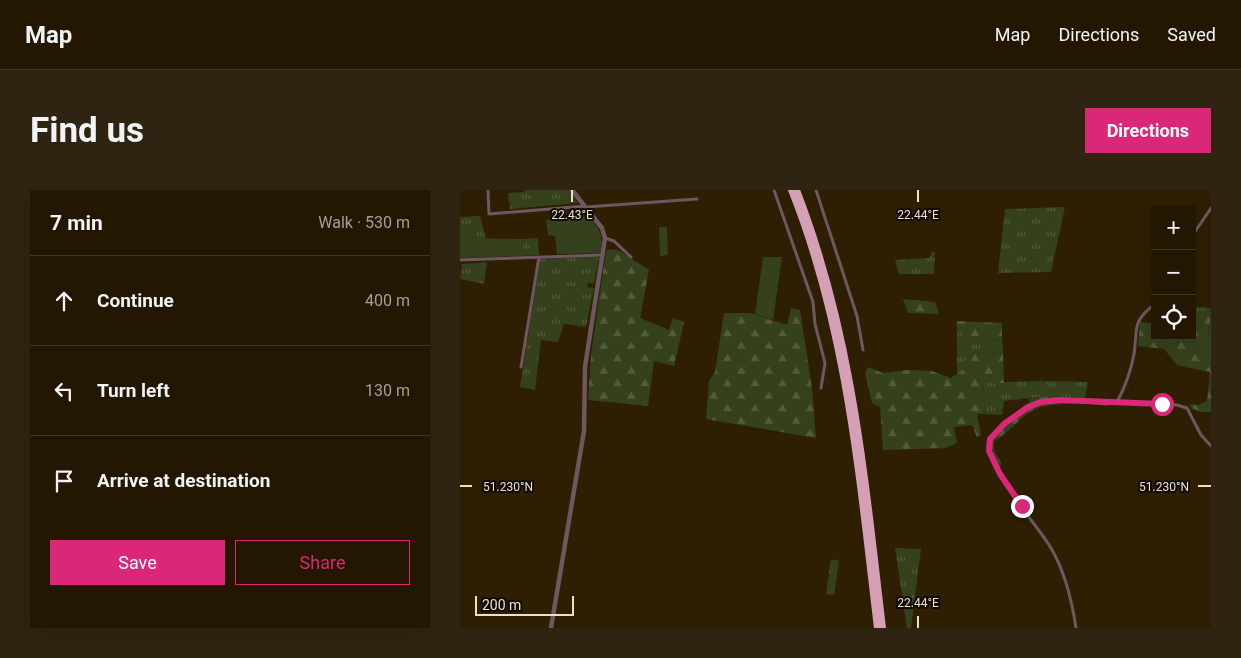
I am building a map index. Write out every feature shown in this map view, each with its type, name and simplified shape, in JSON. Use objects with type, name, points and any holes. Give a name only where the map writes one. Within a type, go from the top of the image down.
[{"type":"highway","points":[[791,190],[823,283],[842,363],[856,452],[877,628]]},
{"type":"highway","points":[[797,190],[826,274],[848,362],[860,435],[883,628]]},
{"type":"street","points":[[488,190],[490,214],[696,199]]},
{"type":"street","points":[[551,628],[584,430],[585,367],[605,238],[602,228],[572,190]]},
{"type":"street","points":[[774,190],[812,302],[815,324],[825,363],[821,388]]},
{"type":"street","points":[[816,190],[858,316],[863,350]]},
{"type":"street","points":[[1196,230],[1211,208]]},
{"type":"street","points":[[605,238],[614,241],[631,257]]},
{"type":"street","points":[[460,260],[602,255]]},
{"type":"street","points":[[521,367],[539,257]]},
{"type":"street","points":[[1117,402],[1132,363],[1137,322],[1151,307]]},
{"type":"street","points":[[1076,628],[1069,592],[1055,556],[1000,474],[989,451],[988,444],[1000,428],[1034,404],[1060,400],[1107,404],[1117,402],[1177,405],[1187,408],[1200,435],[1211,446]]},
{"type":"green space","points":[[524,190],[569,190],[578,203],[510,209],[508,193],[524,192]]},
{"type":"green space","points":[[1065,207],[1051,272],[998,273],[1005,209]]},
{"type":"green space","points":[[480,216],[486,239],[460,238],[460,217]]},
{"type":"green space","points":[[589,216],[600,233],[602,242],[600,253],[557,254],[555,236],[548,235],[546,220]]},
{"type":"green space","points":[[659,227],[667,227],[668,255],[660,256]]},
{"type":"green space","points":[[460,238],[522,239],[523,256],[460,258]]},
{"type":"green space","points":[[538,238],[539,255],[523,256],[522,239]]},
{"type":"green space","points":[[610,249],[620,251],[649,270],[640,318],[669,330],[673,318],[684,322],[674,366],[654,361],[648,406],[588,400],[591,355],[606,251]]},
{"type":"green space","points":[[932,252],[935,252],[934,274],[899,274],[895,260],[929,258]]},
{"type":"green space","points":[[599,257],[594,283],[588,283],[587,287],[594,288],[586,327],[564,324],[558,342],[541,340],[535,390],[520,387],[540,259]]},
{"type":"green space","points":[[763,257],[782,257],[773,320],[755,314]]},
{"type":"green space","points":[[487,262],[484,284],[460,279],[462,264]]},
{"type":"green space","points":[[903,299],[935,302],[939,314],[908,313]]},
{"type":"green space","points":[[1196,307],[1211,308],[1211,310],[1209,309],[1201,328],[1196,330]]},
{"type":"green space","points":[[791,308],[800,310],[812,388],[816,438],[706,419],[709,381],[715,372],[724,313],[750,313],[787,325]]},
{"type":"green space","points":[[1209,308],[1211,313],[1207,344],[1202,341],[1199,333],[1196,336],[1196,330],[1201,328]]},
{"type":"green space","points":[[1211,313],[1211,356],[1194,345],[1193,340],[1196,340],[1199,333],[1209,333]]},
{"type":"green space","points":[[956,321],[1002,323],[1002,340],[964,336],[962,329],[957,328]]},
{"type":"green space","points":[[1140,322],[1151,323],[1151,340],[1193,340],[1194,345],[1211,356],[1211,412],[1201,412],[1191,408],[1190,404],[1198,405],[1207,401],[1210,372],[1177,365],[1164,349],[1138,346]]},
{"type":"green space","points":[[957,328],[962,329],[964,336],[1002,340],[1003,354],[974,353],[971,365],[957,374]]},
{"type":"green space","points":[[974,353],[1003,354],[1004,383],[983,383],[985,414],[977,414],[981,435],[977,437],[972,425],[954,427],[957,443],[946,448],[883,450],[880,407],[872,403],[865,373],[868,367],[883,373],[907,370],[932,371],[951,378],[970,365]]},
{"type":"green space","points":[[1088,382],[1085,398],[1049,396],[1004,401],[1002,415],[985,414],[983,383]]},
{"type":"green space","points":[[1049,396],[1069,398],[1075,404],[1046,406],[1022,418],[994,442],[994,450],[1002,464],[998,466],[990,443],[1002,424],[1030,402],[1028,399]]},
{"type":"green space","points":[[895,548],[921,549],[911,628],[907,628]]},
{"type":"green space","points":[[831,559],[839,561],[834,595],[826,594]]},
{"type":"route","points":[[1022,506],[995,466],[989,451],[988,444],[992,435],[1004,424],[1028,407],[1041,402],[1060,400],[1107,404],[1121,402],[1162,404]]}]
